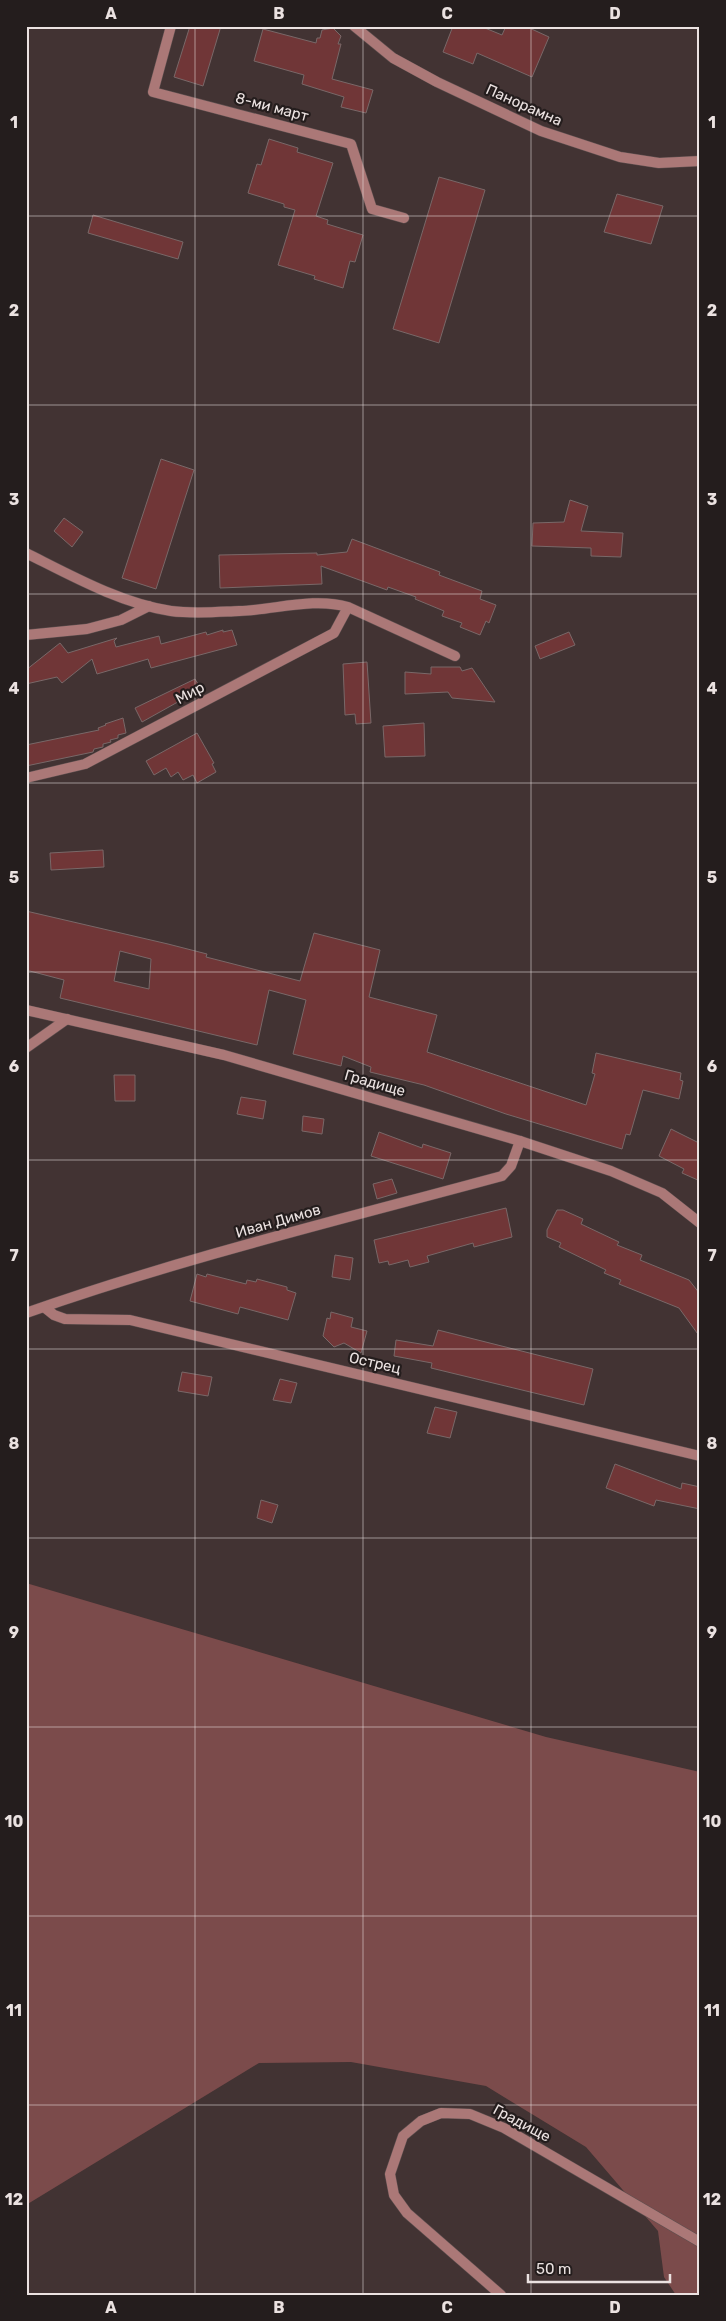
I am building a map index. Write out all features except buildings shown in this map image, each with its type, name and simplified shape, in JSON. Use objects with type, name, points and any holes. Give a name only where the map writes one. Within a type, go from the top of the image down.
[{"type":"street","name":"8-ми март","points":[[170,26],[153,92],[351,144],[372,209],[404,218]]},
{"type":"street","name":"Панорамна","points":[[354,26],[393,58],[437,82],[541,131],[620,157],[659,163],[700,161]]},
{"type":"street","points":[[26,553],[105,590],[149,606],[193,613],[336,603],[348,606],[455,656]]},
{"type":"street","points":[[26,635],[87,629],[121,620],[149,606]]},
{"type":"street","name":"Мир","points":[[26,778],[85,764],[326,638],[334,633],[348,606]]},
{"type":"street","name":"Градище","points":[[26,1010],[224,1054],[520,1141],[611,1171],[662,1193],[700,1223]]},
{"type":"street","points":[[26,1048],[67,1019]]},
{"type":"street","name":"Иван Димов","points":[[26,1313],[63,1299],[273,1237],[502,1176],[511,1166],[520,1141]]},
{"type":"street","name":"Острец","points":[[44,1307],[54,1315],[65,1319],[130,1320],[700,1456]]},
{"type":"street","name":"Градище","points":[[501,2295],[407,2213],[394,2194],[390,2174],[395,2156],[403,2136],[421,2121],[442,2113],[470,2114],[504,2128],[700,2242]]},
{"type":"shaded area","points":[[26,1583],[546,1737],[700,1772],[700,2295],[676,2295],[664,2277],[658,2231],[586,2147],[486,2086],[351,2062],[259,2063],[26,2205]]}]
